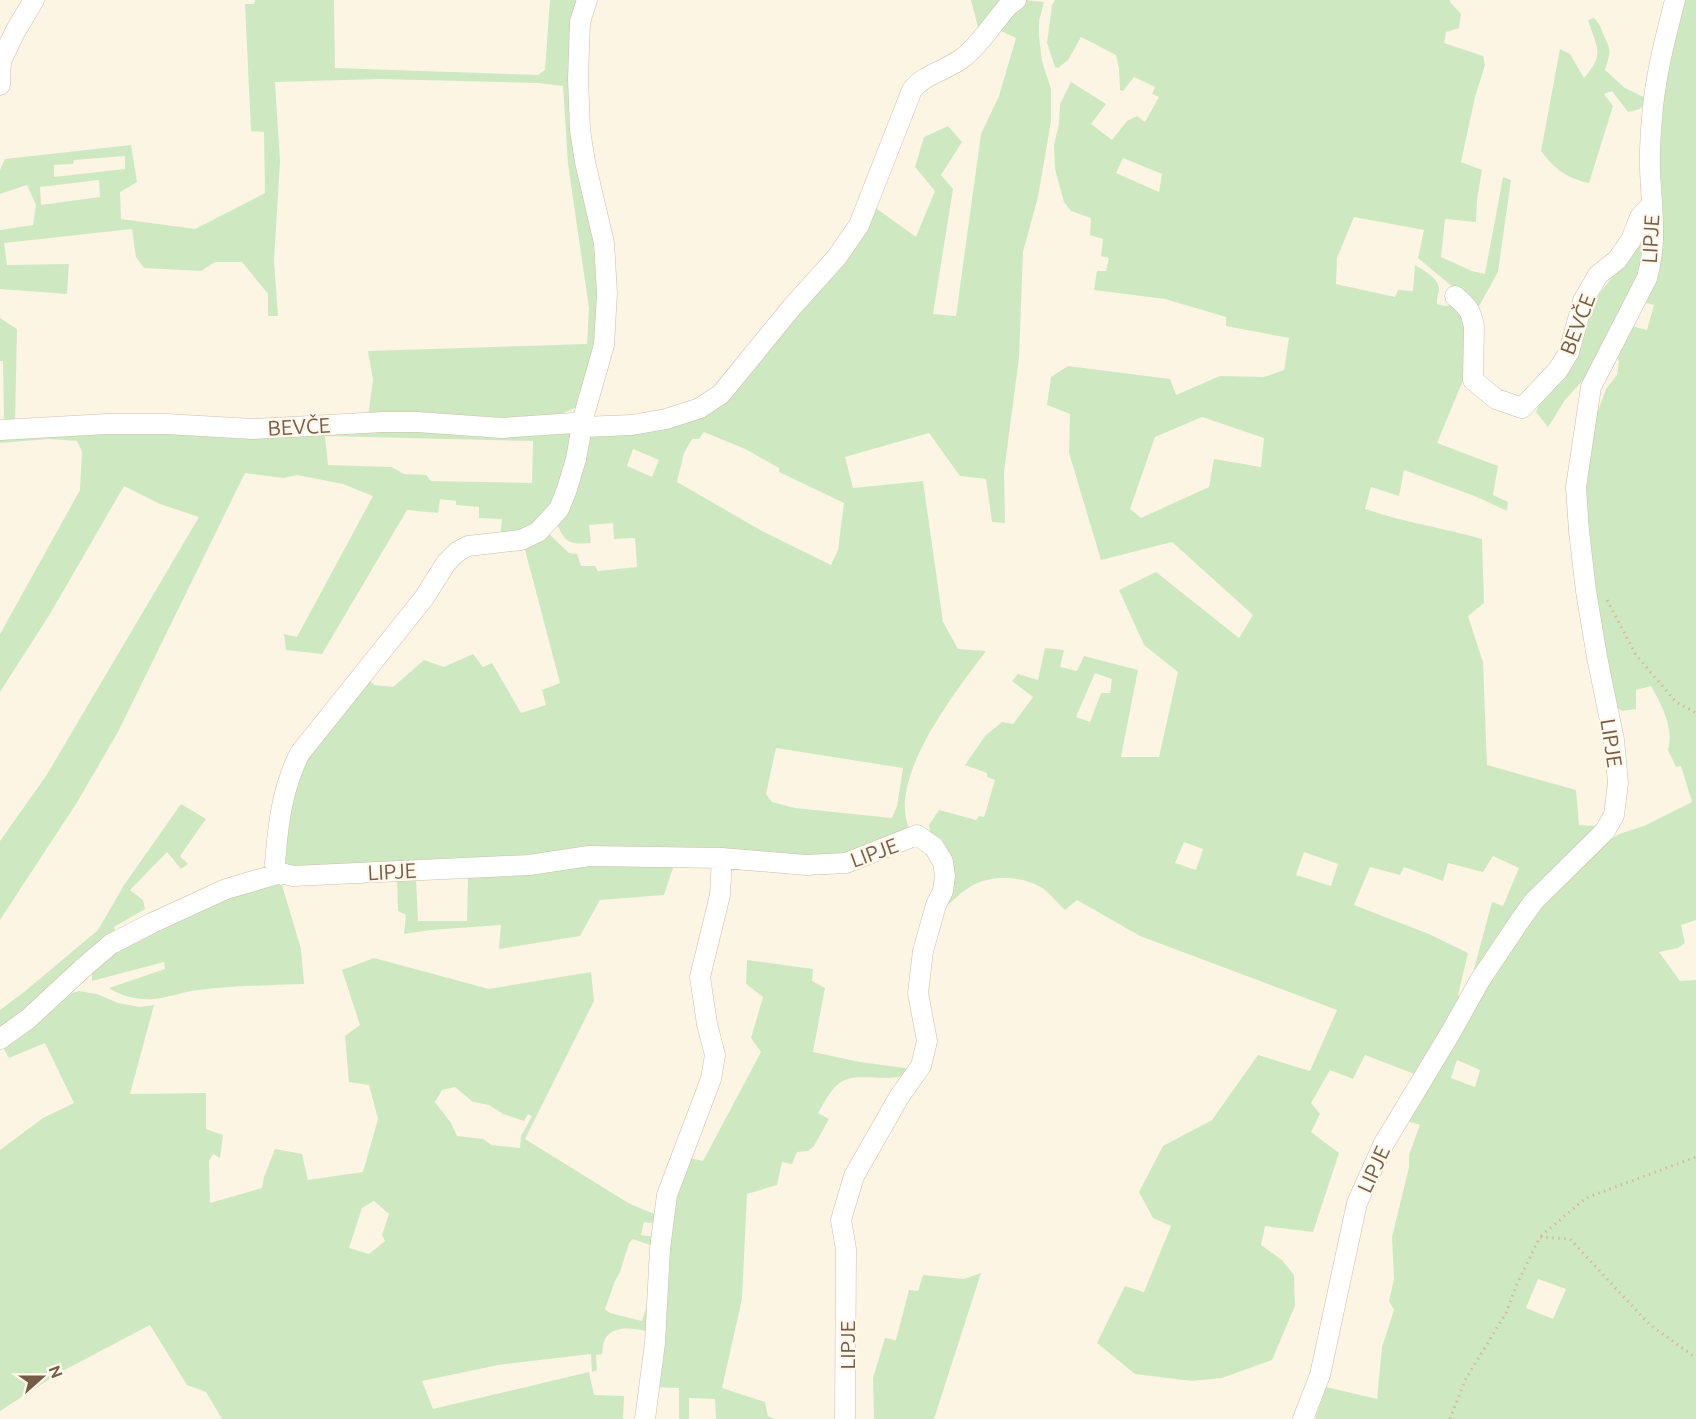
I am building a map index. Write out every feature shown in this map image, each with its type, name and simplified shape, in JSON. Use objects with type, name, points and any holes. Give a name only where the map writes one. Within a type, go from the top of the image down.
[{"type":"street","points":[[0,85],[1,61],[34,0]]},
{"type":"street","points":[[281,873],[276,869],[275,864],[279,822],[291,770],[300,753],[424,598],[446,563],[468,546],[521,540],[538,532],[559,509],[576,459],[604,345],[607,293],[604,243],[580,130],[578,79],[580,22],[587,0]]},
{"type":"street","name":"BEVČE","points":[[7,430],[107,424],[166,424],[253,429],[383,422],[502,428],[584,421],[632,424],[666,419],[700,408],[721,394],[837,256],[859,225],[912,90],[919,81],[948,68],[966,55],[1008,6],[1016,0]]},
{"type":"street","name":"LIPJE","points":[[1303,1419],[1320,1375],[1358,1203],[1383,1145],[1480,980],[1519,922],[1534,902],[1605,831],[1614,815],[1618,783],[1614,740],[1586,591],[1576,487],[1592,387],[1647,278],[1652,260],[1655,233],[1650,184],[1652,117],[1660,56],[1675,0]]},
{"type":"street","name":"BEVČE","points":[[1455,296],[1468,307],[1474,327],[1473,380],[1496,399],[1522,408],[1564,361],[1569,352],[1583,301],[1598,275],[1617,260],[1630,240],[1640,217],[1652,204]]},
{"type":"street","name":"LIPJE","points":[[0,1039],[28,1019],[111,944],[226,889],[281,873],[293,876],[529,865],[590,856],[722,858],[806,866],[846,863],[917,835],[934,847],[943,862],[945,876],[923,951],[918,993],[927,1041],[921,1066],[899,1097],[854,1176],[841,1220],[846,1249],[845,1419]]},
{"type":"street","points":[[645,1419],[655,1343],[660,1249],[667,1195],[711,1079],[715,1055],[707,1024],[700,977],[720,895],[722,858]]},
{"type":"path","points":[[1606,597],[1636,655],[1676,702],[1696,713]]},
{"type":"path","points":[[1450,1419],[1465,1380],[1506,1313],[1517,1284],[1540,1237],[1586,1198],[1696,1157]]},
{"type":"path","points":[[1540,1237],[1570,1239],[1649,1324],[1696,1358]]},
{"type":"green space","points":[[255,0],[334,0],[335,68],[538,75],[545,70],[550,0],[581,0],[598,252],[599,331],[577,407],[563,413],[532,419],[368,417],[373,380],[368,351],[587,344],[589,308],[568,164],[563,86],[539,83],[379,79],[275,82],[280,161],[274,261],[278,316],[268,316],[268,294],[242,262],[215,262],[201,271],[144,268],[136,257],[132,229],[4,243],[7,265],[69,264],[67,294],[0,289],[0,230],[33,225],[36,205],[27,185],[0,194],[0,170],[5,159],[131,145],[137,182],[120,192],[121,219],[195,229],[265,193],[264,132],[251,131],[245,4],[254,4]],"holes":[[[125,156],[125,169],[54,177],[54,165],[73,164],[74,160]],[[99,180],[100,197],[41,205],[40,187]]]},
{"type":"green space","points":[[971,0],[1009,0],[979,31]]},
{"type":"green space","points":[[1026,0],[1044,2],[1039,21],[1039,37],[1042,61],[1051,89],[1051,121],[1038,197],[1023,252],[1019,358],[1004,472],[1005,523],[992,522],[986,479],[960,476],[929,433],[845,457],[853,488],[923,481],[943,622],[958,649],[986,651],[958,688],[928,736],[915,762],[907,786],[905,810],[910,830],[850,859],[538,857],[283,867],[285,812],[309,751],[368,678],[374,685],[393,687],[424,660],[444,667],[473,654],[483,667],[492,663],[521,713],[546,705],[542,690],[560,683],[524,546],[548,533],[569,553],[577,554],[581,566],[595,566],[598,571],[637,567],[635,538],[614,539],[613,523],[589,525],[591,543],[570,542],[558,526],[587,437],[689,418],[873,206],[916,237],[935,191],[915,167],[924,137],[948,126],[962,142],[941,175],[953,189],[933,314],[956,316],[981,134],[999,96],[1016,38],[997,29],[1016,7]],"holes":[[[704,432],[745,449],[779,468],[779,472],[844,503],[838,550],[831,565],[762,531],[677,482],[684,453],[692,439],[699,439]],[[633,449],[659,460],[652,477],[627,466]],[[776,748],[903,768],[897,806],[892,818],[795,808],[772,802],[766,794]]]},
{"type":"green space","points":[[1055,0],[1450,0],[1461,14],[1459,28],[1446,32],[1444,43],[1483,56],[1485,65],[1475,97],[1461,162],[1482,170],[1476,222],[1445,219],[1441,257],[1472,271],[1485,274],[1503,177],[1511,180],[1498,272],[1478,308],[1418,258],[1424,230],[1354,217],[1337,258],[1336,284],[1395,297],[1398,290],[1413,291],[1415,265],[1436,281],[1439,289],[1437,304],[1445,306],[1456,303],[1466,314],[1464,378],[1437,443],[1498,466],[1493,495],[1508,502],[1507,511],[1477,497],[1404,470],[1399,496],[1371,487],[1365,509],[1482,539],[1484,603],[1468,616],[1483,662],[1487,765],[1576,790],[1579,825],[1595,826],[1587,840],[1478,979],[1474,969],[1492,902],[1503,906],[1519,868],[1493,856],[1483,872],[1448,863],[1443,881],[1404,867],[1400,875],[1370,867],[1354,905],[1429,934],[1468,953],[1458,995],[1464,1000],[1417,1075],[1365,1055],[1353,1079],[1330,1070],[1311,1103],[1320,1114],[1311,1132],[1339,1153],[1313,1232],[1265,1226],[1261,1245],[1282,1260],[1294,1275],[1295,1306],[1272,1360],[1222,1378],[1192,1381],[1135,1374],[1097,1343],[1125,1286],[1144,1292],[1171,1226],[1153,1218],[1139,1192],[1163,1146],[1212,1120],[1258,1055],[1310,1071],[1337,1010],[1140,936],[1077,900],[1065,910],[1045,890],[1019,879],[1000,878],[981,881],[965,890],[943,909],[929,825],[939,810],[976,820],[979,816],[984,817],[995,780],[987,777],[987,773],[965,765],[985,736],[1002,722],[1013,724],[1033,697],[1012,681],[1018,674],[1038,680],[1045,648],[1064,650],[1060,667],[1077,671],[1084,656],[1138,670],[1121,757],[1159,757],[1178,672],[1144,645],[1119,590],[1156,572],[1239,638],[1253,615],[1172,542],[1101,560],[1069,453],[1070,414],[1047,405],[1051,377],[1068,366],[1170,379],[1176,395],[1220,376],[1264,377],[1284,370],[1289,338],[1226,326],[1226,317],[1165,299],[1094,290],[1097,271],[1106,271],[1109,258],[1101,256],[1103,239],[1090,235],[1091,218],[1071,211],[1064,202],[1055,169],[1054,145],[1059,124],[1060,104],[1071,82],[1106,104],[1091,124],[1112,140],[1127,121],[1137,116],[1145,122],[1159,97],[1152,94],[1155,87],[1134,77],[1123,91],[1120,90],[1116,55],[1081,37],[1068,60],[1058,68],[1055,67],[1047,43],[1052,5]],"holes":[[[1123,158],[1162,174],[1159,192],[1116,173]],[[1202,417],[1264,438],[1261,467],[1214,459],[1209,487],[1141,518],[1130,509],[1155,437]],[[1095,673],[1112,679],[1110,693],[1101,693],[1090,722],[1076,717]],[[1184,842],[1203,849],[1196,870],[1175,863]],[[1304,852],[1338,864],[1331,886],[1296,875]]]},
{"type":"green space","points":[[1684,0],[1696,0],[1696,920],[1681,925],[1685,943],[1678,948],[1659,952],[1680,981],[1696,980],[1696,1419],[1315,1419],[1326,1387],[1377,1399],[1382,1347],[1394,1310],[1389,1301],[1394,1279],[1392,1237],[1409,1167],[1409,1155],[1420,1125],[1404,1120],[1523,920],[1602,845],[1619,834],[1644,826],[1692,802],[1681,766],[1676,767],[1668,750],[1668,725],[1663,709],[1651,686],[1636,690],[1636,709],[1622,711],[1612,704],[1586,538],[1585,474],[1594,422],[1606,389],[1617,375],[1619,361],[1615,353],[1628,325],[1647,330],[1654,305],[1642,302],[1657,172],[1663,81]],"holes":[[[1457,1060],[1480,1070],[1475,1087],[1451,1078]],[[1538,1279],[1566,1289],[1553,1319],[1526,1308]]]},
{"type":"green space","points":[[1594,18],[1600,26],[1609,49],[1605,70],[1625,88],[1648,99],[1640,109],[1628,112],[1612,91],[1604,94],[1613,106],[1589,183],[1562,172],[1541,151],[1560,49],[1570,54],[1584,78],[1597,56],[1596,44],[1588,20]]},
{"type":"green space","points":[[1642,223],[1650,255],[1593,369],[1565,400],[1548,427],[1536,412],[1541,401],[1587,310],[1627,258]]},
{"type":"green space","points":[[0,318],[17,329],[15,423],[4,424],[3,361],[0,361]]},
{"type":"green space","points":[[577,426],[556,503],[535,528],[500,538],[502,519],[479,518],[479,507],[456,505],[456,501],[440,499],[438,513],[407,510],[322,654],[286,650],[284,634],[297,637],[373,496],[343,484],[297,475],[284,478],[245,473],[118,732],[76,804],[0,920],[0,841],[46,776],[199,517],[160,504],[124,486],[50,614],[0,692],[0,634],[80,490],[82,452],[77,441],[49,439],[0,443],[0,434]],"holes":[[[325,436],[533,441],[532,483],[431,481],[426,475],[404,474],[392,467],[328,465]]]},
{"type":"green space","points":[[181,804],[206,819],[180,856],[188,864],[181,869],[167,852],[130,890],[143,900],[145,909],[114,927],[116,934],[0,1030],[0,1010],[98,930],[124,885]]},
{"type":"green space","points":[[590,863],[674,865],[664,895],[600,900],[580,936],[499,949],[501,925],[404,934],[406,915],[398,911],[397,879],[416,878],[418,921],[467,921],[468,875]]},
{"type":"green space","points":[[275,883],[282,885],[301,949],[304,984],[219,988],[148,999],[125,996],[109,988],[165,969],[164,962],[92,981],[92,970],[99,961],[204,904]]},
{"type":"green space","points":[[374,958],[489,989],[591,972],[594,1001],[525,1139],[630,1204],[657,1215],[657,1224],[644,1222],[641,1235],[655,1237],[655,1247],[633,1239],[629,1243],[605,1309],[610,1313],[642,1321],[649,1299],[646,1331],[624,1329],[613,1331],[604,1341],[602,1354],[596,1355],[597,1370],[592,1372],[591,1354],[498,1365],[422,1381],[433,1409],[589,1372],[594,1395],[624,1396],[623,1419],[222,1419],[206,1392],[187,1385],[150,1325],[59,1373],[0,1411],[0,1150],[43,1118],[74,1103],[45,1043],[9,1058],[2,1046],[62,996],[79,991],[97,994],[118,1003],[140,1007],[154,1005],[130,1094],[206,1093],[206,1129],[223,1135],[220,1158],[213,1154],[209,1161],[210,1203],[262,1188],[275,1149],[302,1154],[308,1180],[363,1172],[378,1119],[369,1085],[349,1082],[345,1036],[360,1025],[342,970]],"holes":[[[455,1087],[473,1102],[489,1105],[503,1114],[524,1121],[528,1114],[532,1116],[521,1136],[520,1148],[492,1145],[483,1139],[457,1136],[451,1123],[435,1102],[442,1090]],[[374,1201],[389,1214],[382,1235],[385,1241],[369,1254],[349,1248],[362,1208]]]},
{"type":"green space","points":[[747,960],[813,969],[812,981],[825,988],[813,1052],[860,1062],[912,1069],[899,1077],[862,1077],[840,1082],[829,1094],[818,1113],[829,1119],[814,1146],[808,1151],[797,1152],[792,1164],[782,1162],[777,1185],[747,1194],[742,1299],[722,1388],[765,1402],[768,1416],[775,1419],[716,1419],[715,1399],[689,1398],[689,1419],[679,1419],[679,1388],[652,1387],[664,1253],[685,1157],[703,1161],[761,1052],[751,1038],[763,997],[746,984]]},
{"type":"green space","points":[[981,1273],[934,1419],[874,1419],[873,1378],[885,1338],[896,1340],[909,1290],[918,1291],[923,1275],[964,1279]]}]
